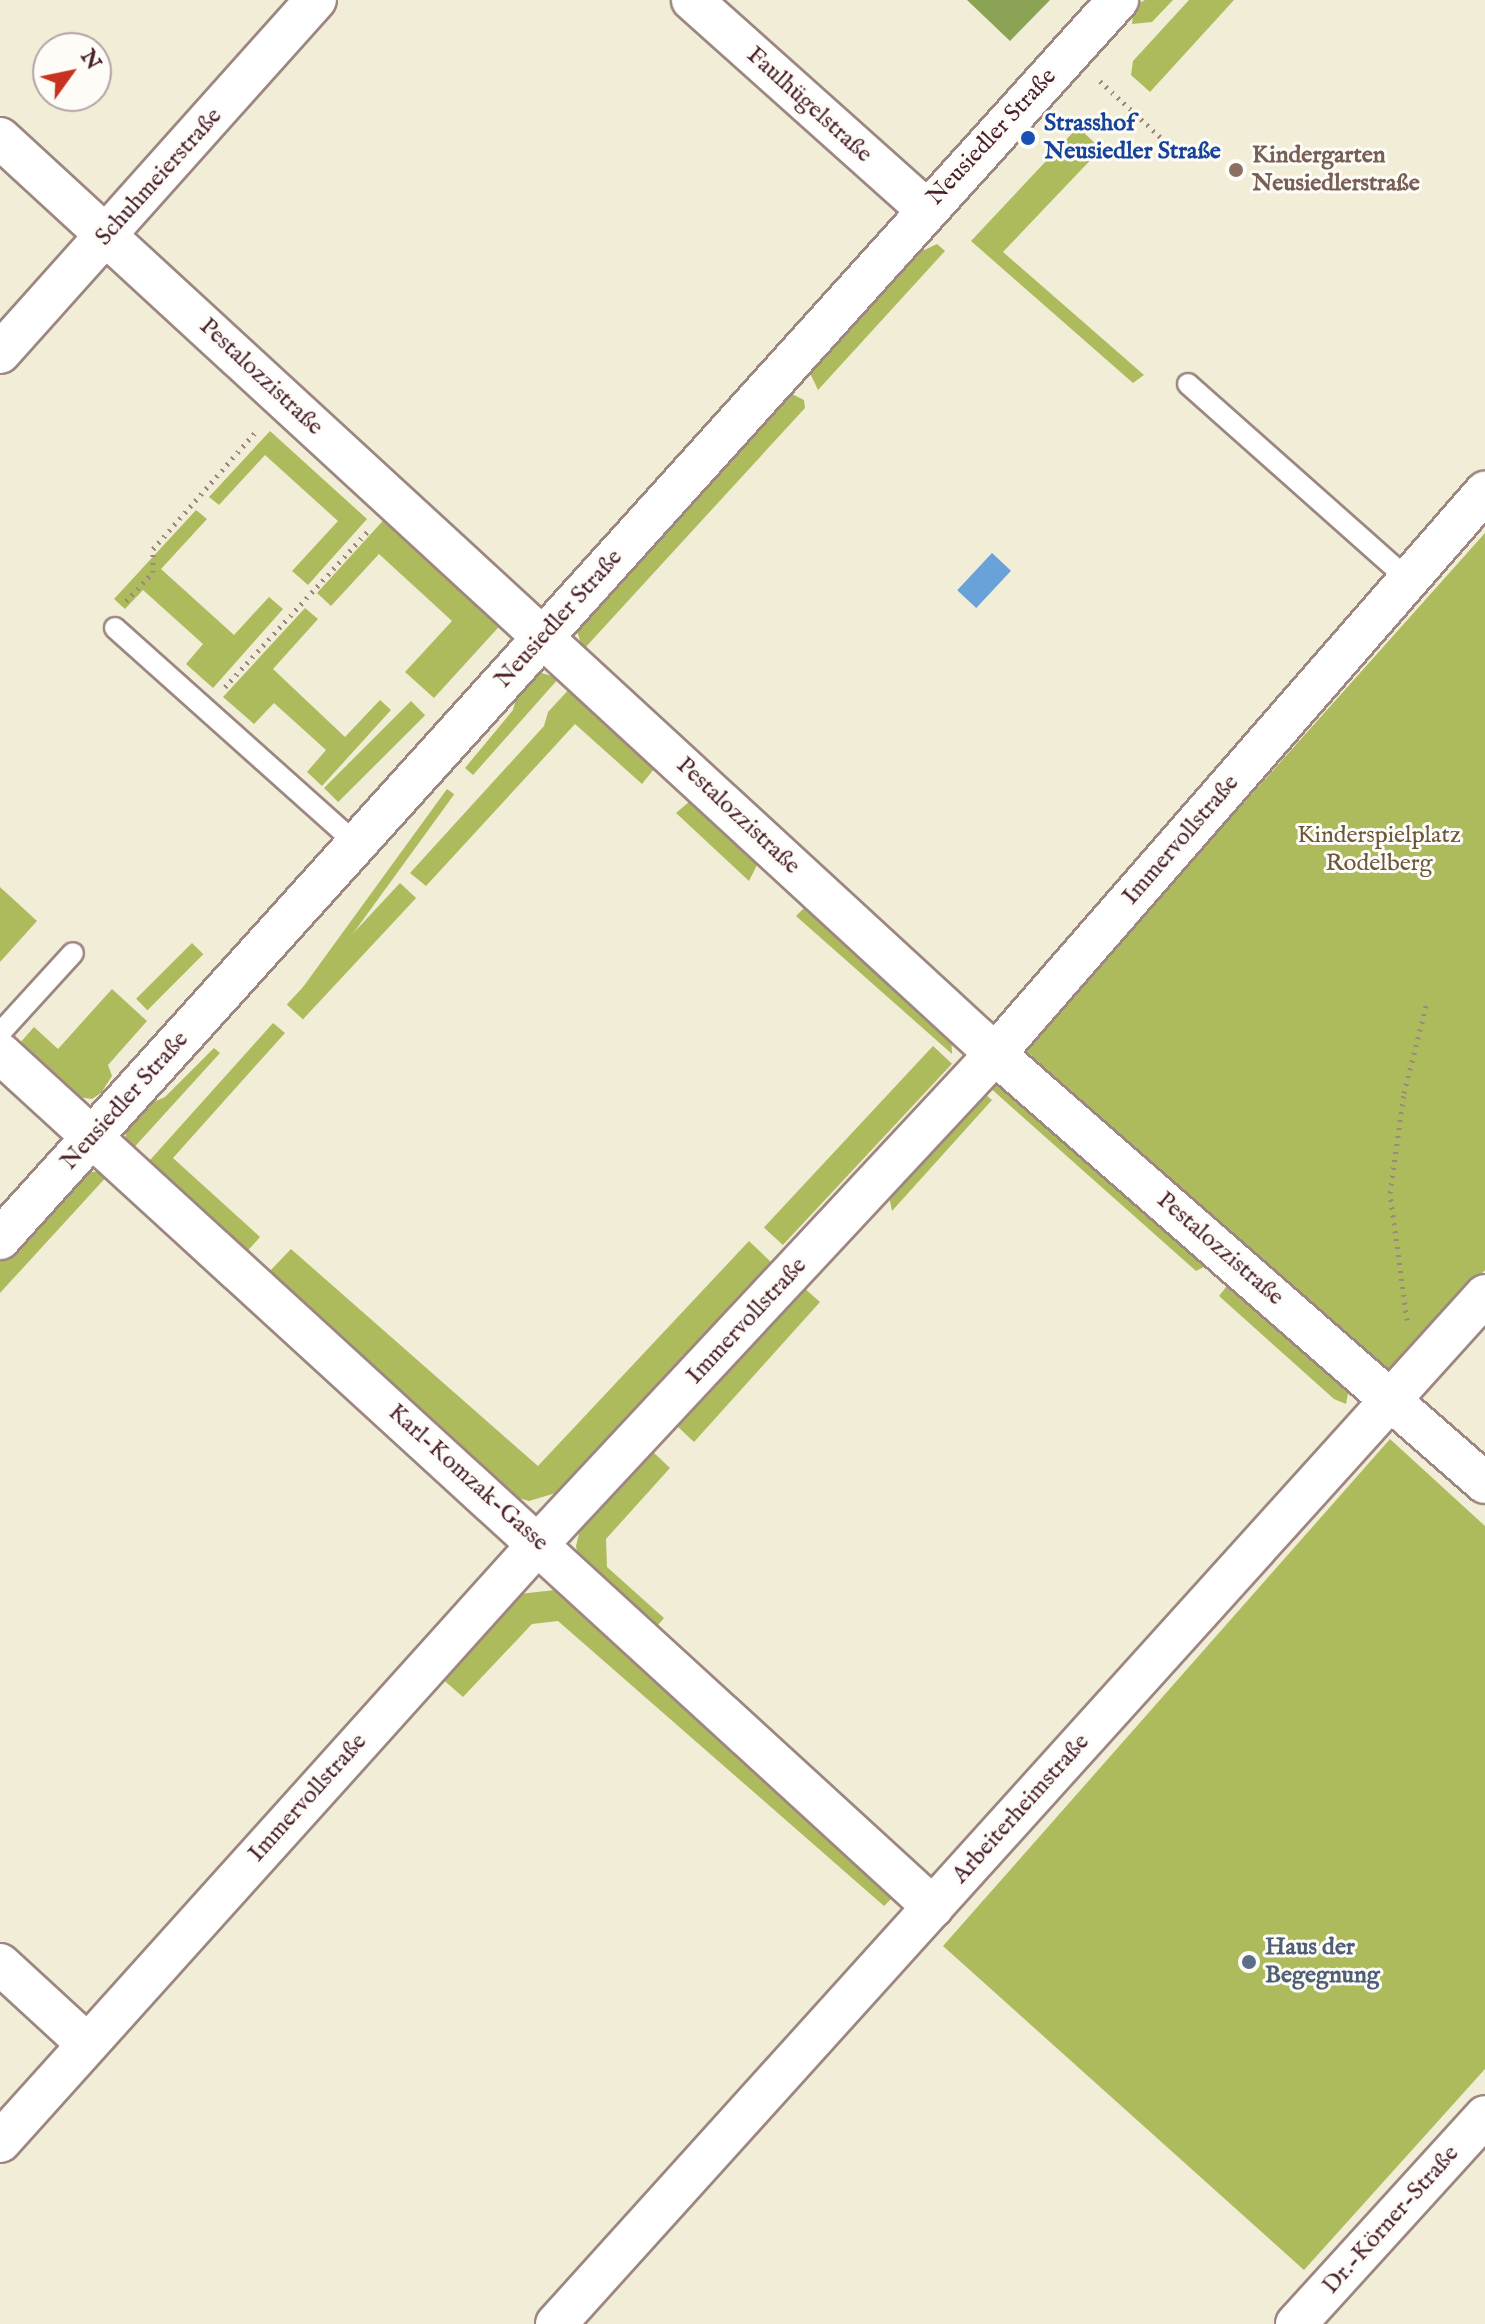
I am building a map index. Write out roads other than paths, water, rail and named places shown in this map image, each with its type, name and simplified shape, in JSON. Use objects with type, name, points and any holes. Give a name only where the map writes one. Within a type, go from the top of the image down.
[{"type":"street","name":"Schuhmeierstraße","points":[[0,353],[316,0]]},
{"type":"street","name":"Faulhügelstraße","points":[[692,0],[926,209]]},
{"type":"street","name":"Neusiedler Straße","points":[[0,1239],[926,209],[1118,0]]},
{"type":"street","name":"Pestalozzistraße","points":[[0,138],[995,1054],[1403,1385],[1485,1483]]},
{"type":"street","name":"Immervollstraße","points":[[0,2142],[539,1543],[995,1054],[1485,492]]},
{"type":"street","name":"Karl-Komzak-Gasse","points":[[0,1053],[539,1543],[933,1907]]},
{"type":"street","name":"Arbeiterheimstraße","points":[[556,2324],[1485,1295]]},
{"type":"street","points":[[0,1964],[86,2043]]},
{"type":"street","name":"Dr.-Körner-Straße","points":[[1296,2324],[1485,2116]]},
{"type":"lane","points":[[1188,384],[1409,580]]},
{"type":"lane","points":[[115,628],[357,844]]},
{"type":"lane","points":[[0,1033],[73,953]]},
{"type":"water","points":[[992,553],[1011,571],[976,608],[957,590]]},
{"type":"place","name":"Strasshof Neusiedler Straße","points":[[1028,138]]},
{"type":"place","name":"Kindergarten Neusiedlerstraße","points":[[1236,170]]},
{"type":"place","name":"Haus der Begegnung","points":[[1249,1962]]},
{"type":"park label","name":"Kinderspielplatz Rodelberg","points":[[1379,850]]}]
